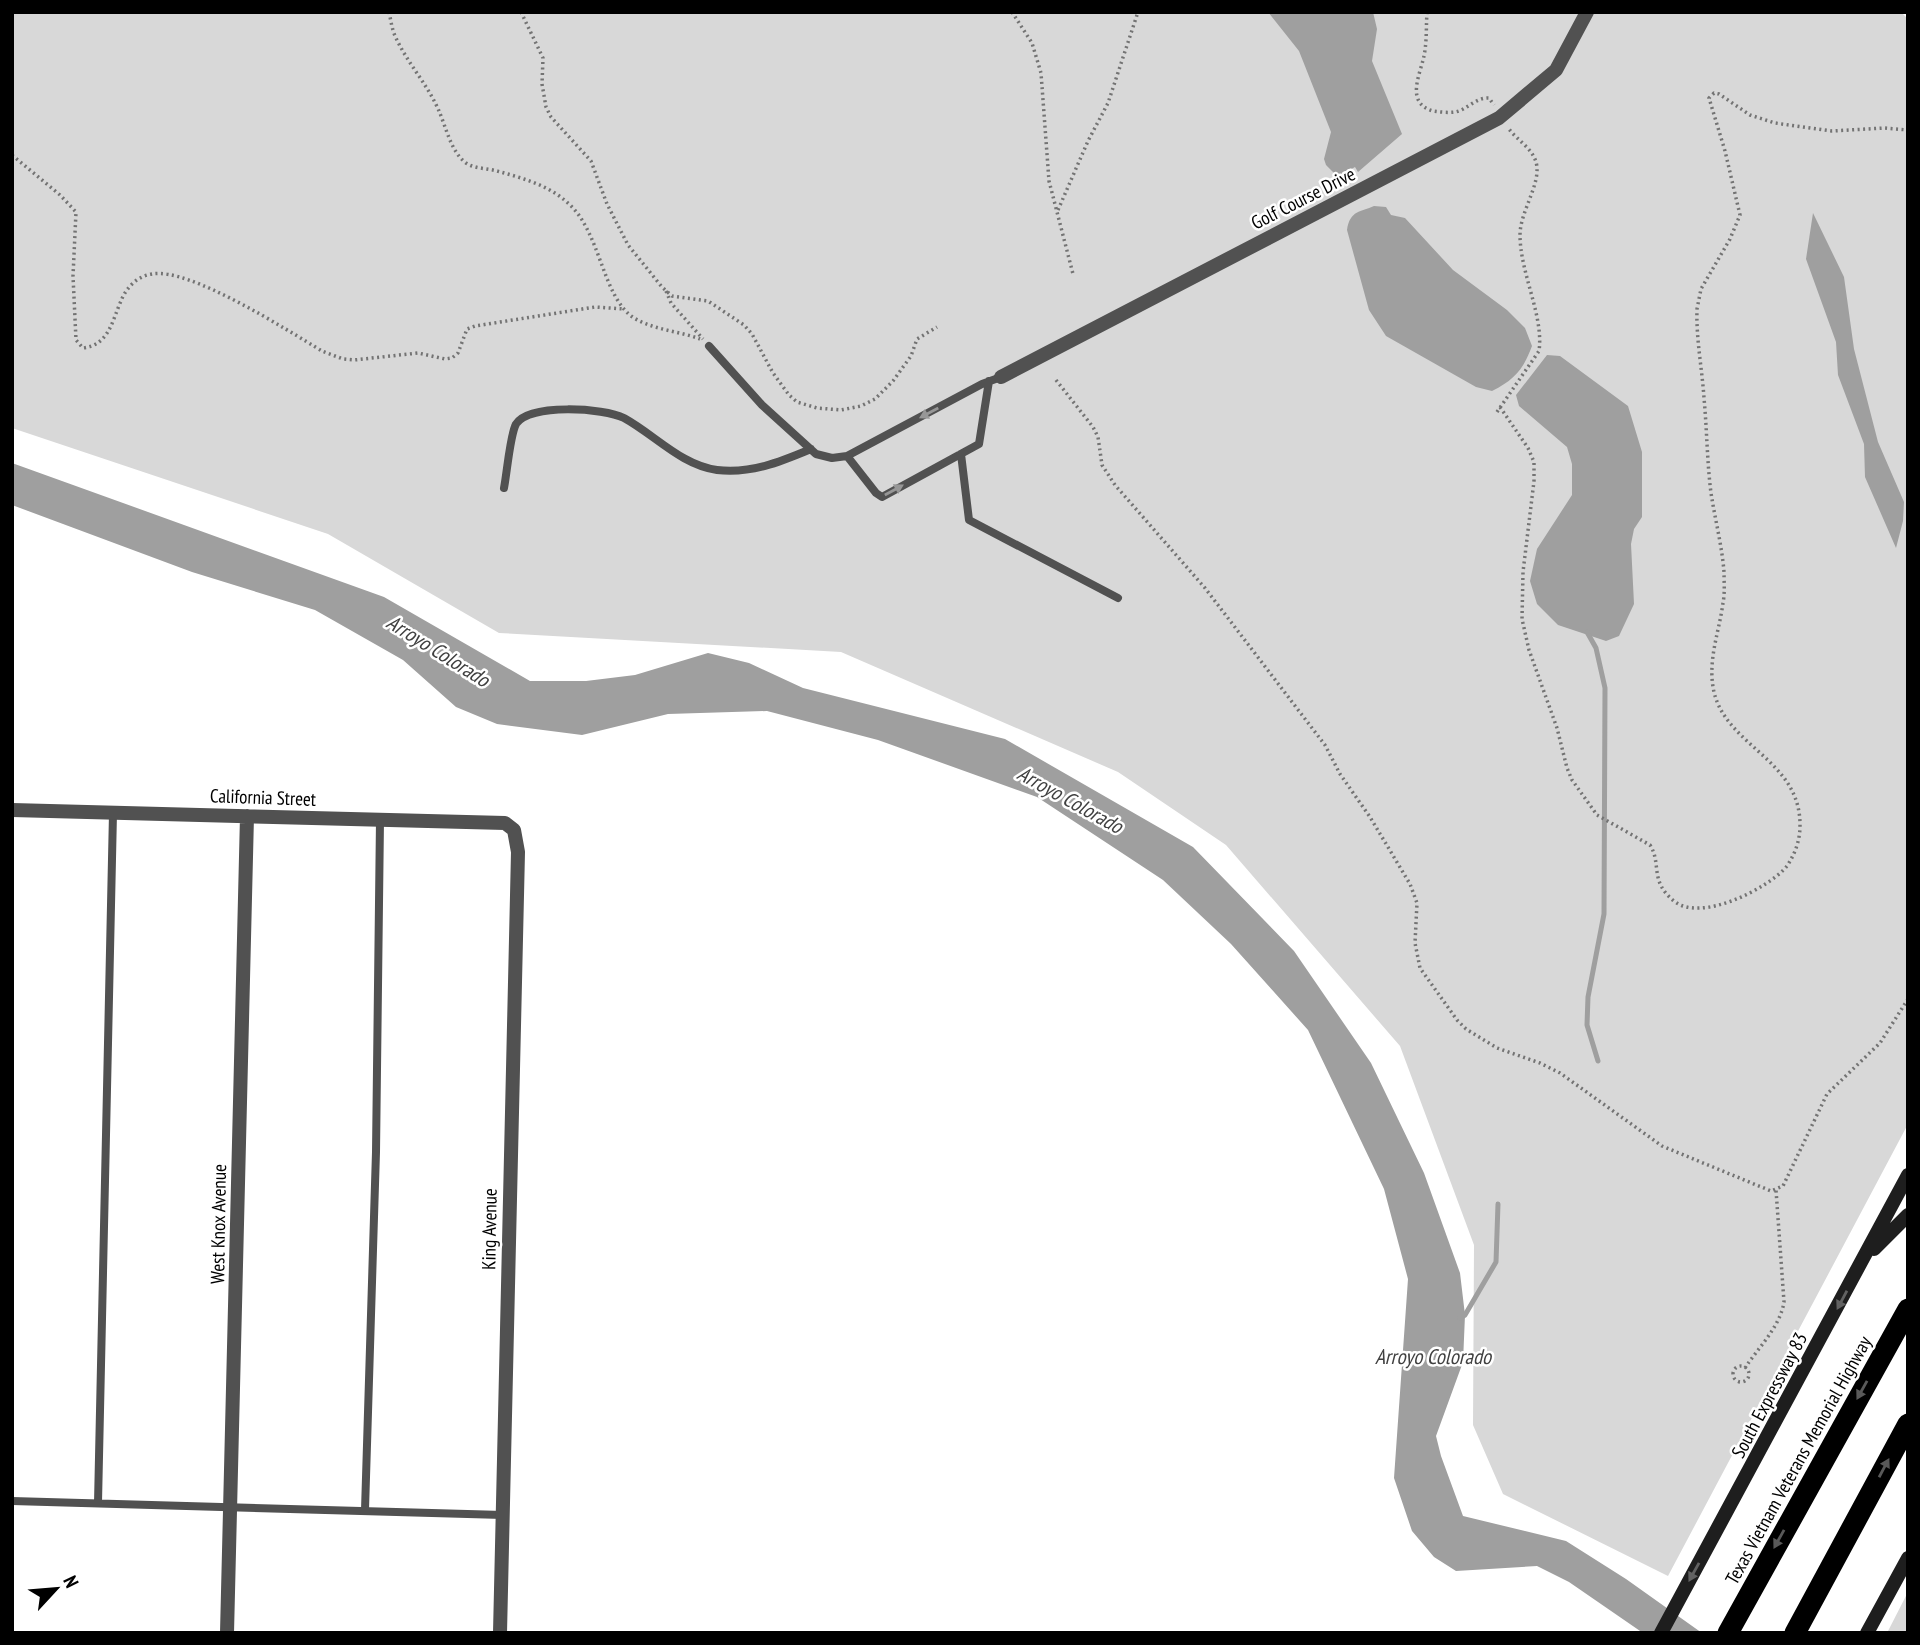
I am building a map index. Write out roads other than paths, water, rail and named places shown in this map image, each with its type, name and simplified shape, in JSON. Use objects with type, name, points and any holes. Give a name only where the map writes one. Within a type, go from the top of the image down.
[{"type":"highway","name":"Texas Vietnam Veterans Memorial Highway","points":[[1728,1633],[1908,1309]]},
{"type":"highway","points":[[1795,1633],[1908,1424]]},
{"type":"main road","name":"South Expressway 83","points":[[1661,1633],[1908,1175]]},
{"type":"main road","points":[[1863,1261],[1908,1215]]},
{"type":"main road","points":[[1870,1626],[1908,1558]]},
{"type":"street","name":"Golf Course Drive","points":[[995,379],[1501,116],[1556,70],[1587,12]]},
{"type":"street","name":"California Street","points":[[12,810],[505,823],[511,828]]},
{"type":"street","name":"West Knox Avenue","points":[[227,1633],[247,816]]},
{"type":"street","name":"King Avenue","points":[[500,1633],[518,852],[517,840],[511,828]]},
{"type":"lane","points":[[707,343],[762,405],[816,453],[832,458],[847,456],[995,379]]},
{"type":"lane","points":[[847,456],[882,497],[979,444],[995,379]]},
{"type":"lane","points":[[504,488],[515,426],[523,417],[537,412],[564,409],[622,417],[696,464],[716,470],[755,469],[781,462],[811,449]]},
{"type":"lane","points":[[961,454],[969,520],[1118,598]]},
{"type":"lane","points":[[98,1503],[113,813]]},
{"type":"lane","points":[[365,1510],[376,1152],[380,820]]},
{"type":"lane","points":[[12,1501],[503,1515]]},
{"type":"water","points":[[1268,12],[1373,12],[1377,29],[1372,61],[1402,134],[1358,172],[1355,167],[1348,171],[1349,175],[1335,174],[1326,165],[1324,159],[1331,132],[1299,51]]},
{"type":"water","points":[[1374,206],[1386,207],[1391,215],[1405,218],[1453,270],[1507,310],[1525,328],[1532,346],[1521,368],[1507,382],[1492,391],[1476,387],[1386,336],[1369,310],[1347,230],[1353,215]]},
{"type":"water","points":[[1813,213],[1844,277],[1854,349],[1878,442],[1904,502],[1903,521],[1896,548],[1865,477],[1864,444],[1838,375],[1836,342],[1806,259]]},
{"type":"water","points":[[1547,355],[1560,356],[1628,406],[1642,452],[1642,517],[1634,529],[1631,544],[1634,604],[1619,636],[1606,641],[1558,625],[1537,604],[1530,581],[1537,549],[1572,495],[1572,464],[1567,447],[1519,406],[1516,395]]},
{"type":"water","name":"Arroyo Colorado","points":[[12,463],[384,597],[530,681],[586,681],[635,675],[708,653],[749,663],[803,688],[1005,739],[1193,847],[1294,951],[1371,1063],[1424,1173],[1460,1273],[1465,1315],[1463,1362],[1436,1436],[1463,1516],[1566,1541],[1626,1579],[1702,1633],[1643,1633],[1569,1582],[1537,1566],[1456,1571],[1434,1557],[1412,1531],[1394,1478],[1408,1279],[1384,1189],[1308,1030],[1231,944],[1163,880],[1037,797],[878,740],[767,711],[668,714],[582,735],[497,724],[456,707],[403,660],[315,610],[192,572],[12,505]]},
{"type":"waterway","points":[[1587,632],[1596,648],[1605,688],[1604,914],[1588,997],[1587,1025],[1598,1061]]},
{"type":"waterway","points":[[1460,1318],[1465,1315],[1496,1262],[1498,1204]]}]
